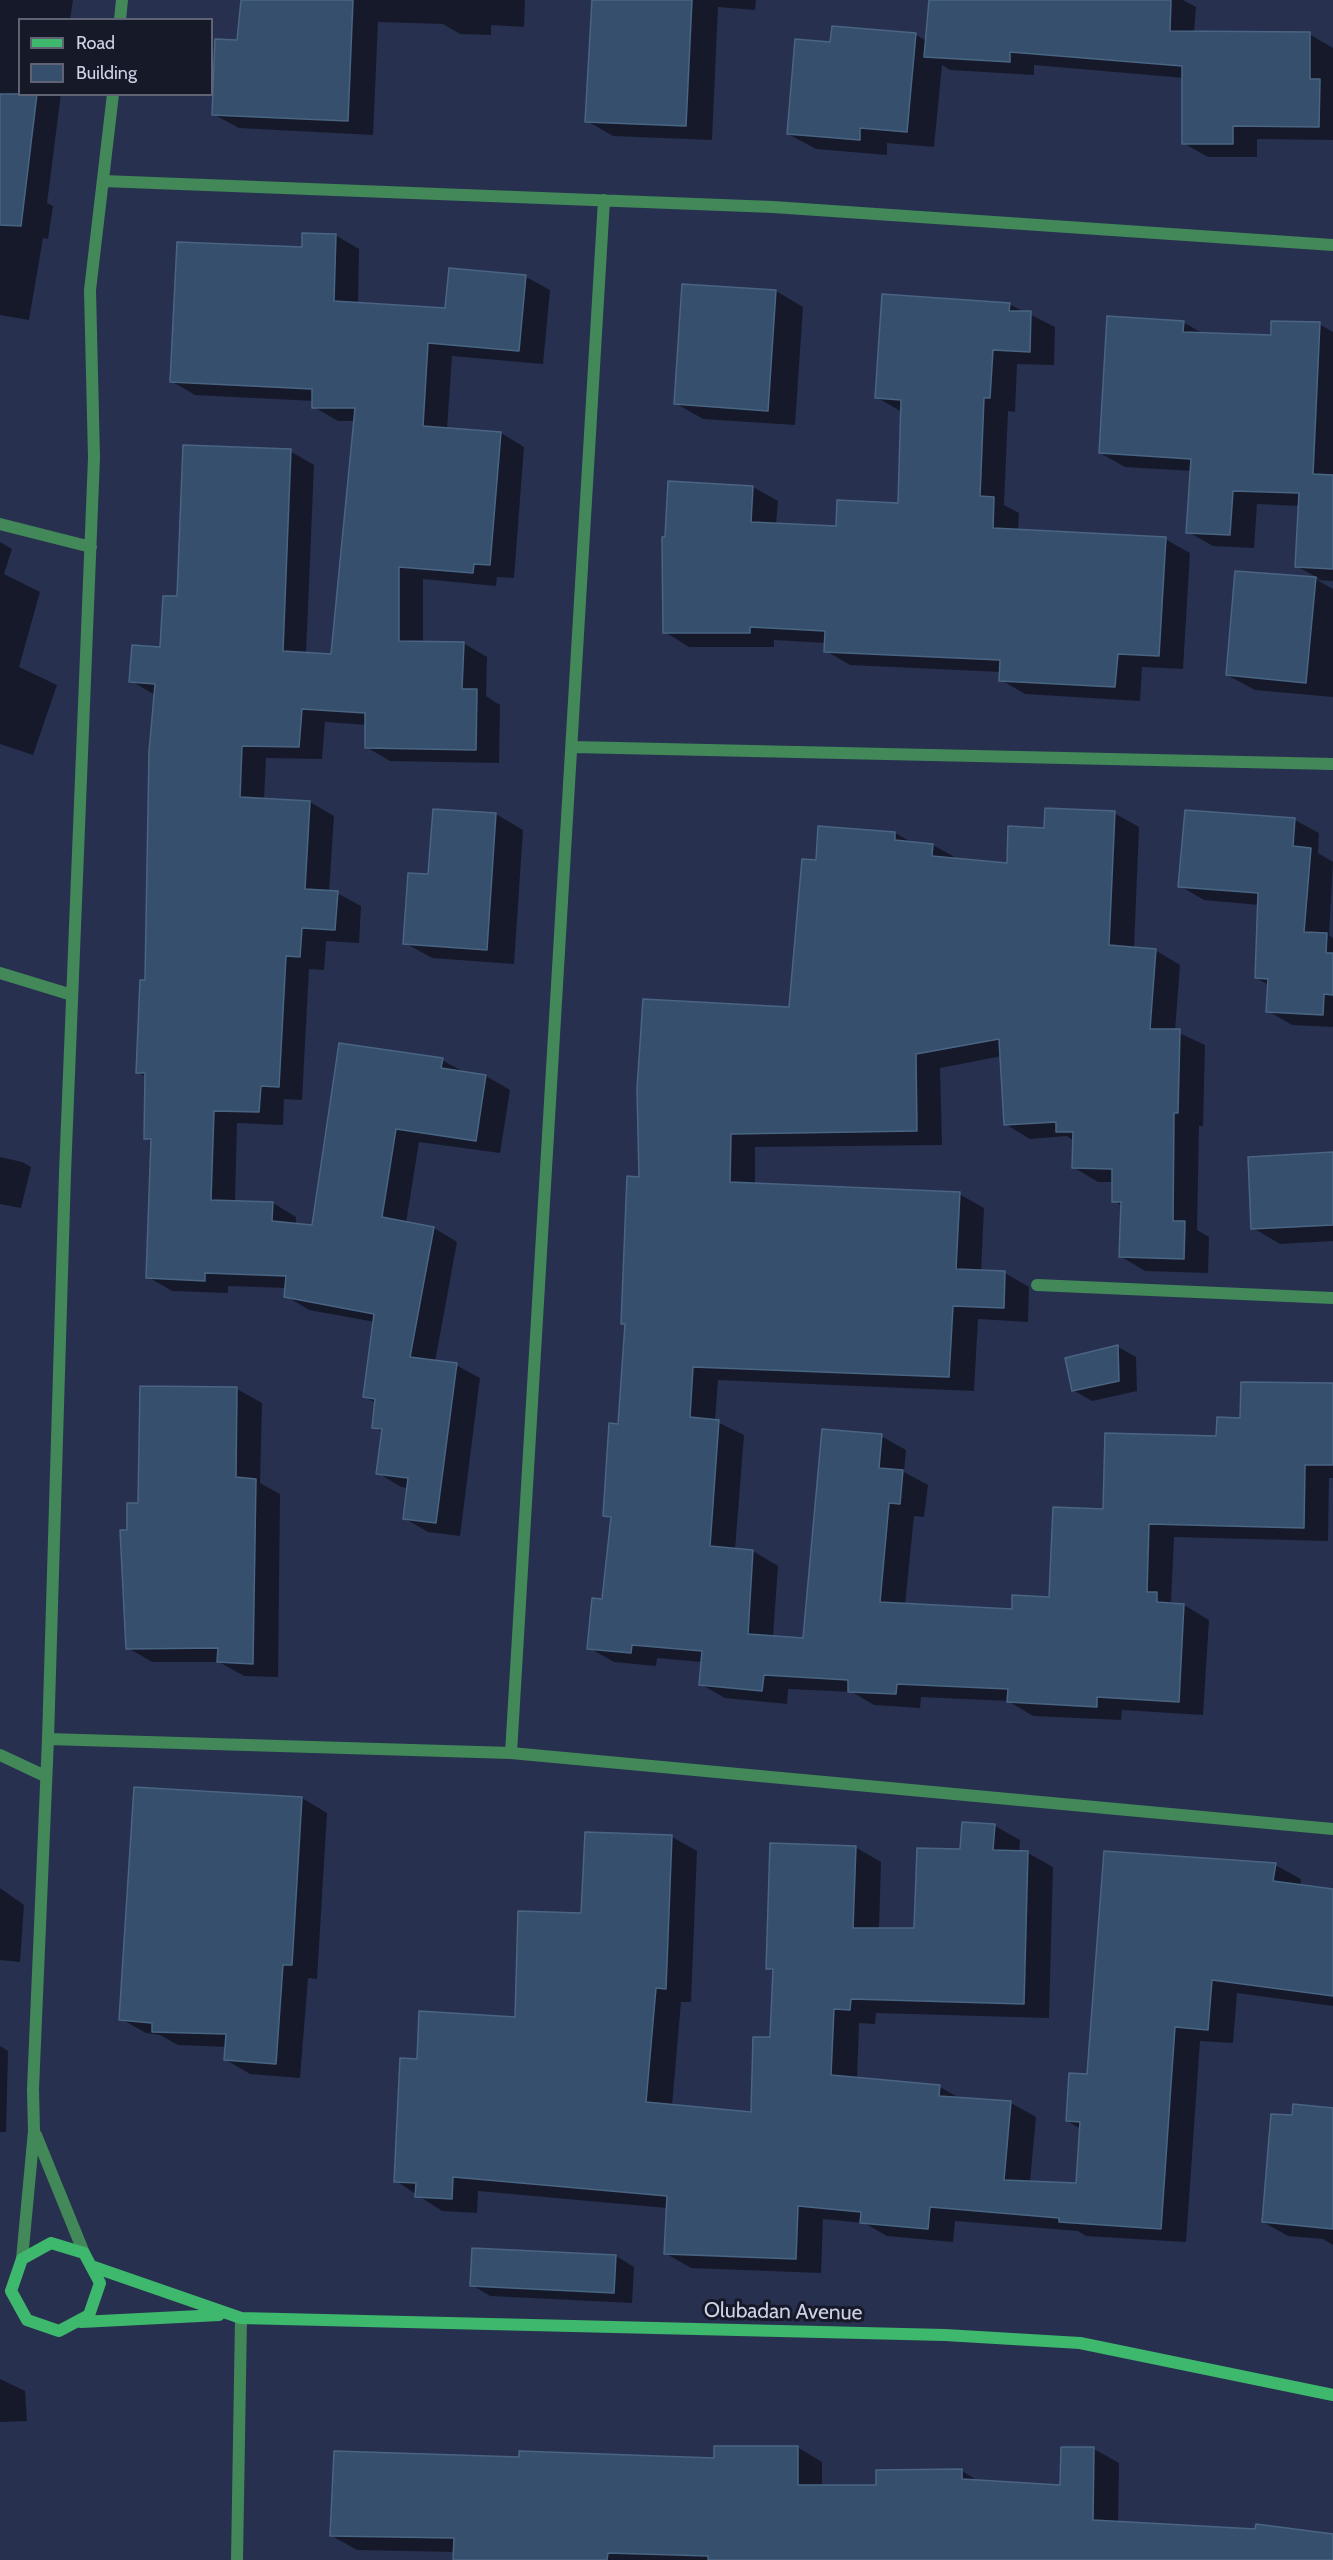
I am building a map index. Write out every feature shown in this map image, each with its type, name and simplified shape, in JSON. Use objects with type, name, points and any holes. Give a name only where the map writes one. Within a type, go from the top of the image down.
[{"type":"street","points":[[120,18],[122,0]]},
{"type":"street","points":[[34,2131],[84,2253],[99,2283],[89,2315],[59,2331],[27,2320],[6,2293],[22,2259],[34,2131],[33,2089],[48,1739],[72,995],[94,458],[90,290],[113,96]]},
{"type":"street","points":[[103,181],[773,207],[1333,245]]},
{"type":"street","points":[[511,1753],[604,200]]},
{"type":"street","points":[[0,524],[91,547]]},
{"type":"street","points":[[573,747],[1333,764]]},
{"type":"street","points":[[0,973],[72,995]]},
{"type":"street","points":[[1037,1285],[1333,1298]]},
{"type":"street","points":[[48,1739],[511,1753],[1333,1829]]},
{"type":"street","points":[[0,1755],[45,1776]]},
{"type":"street","points":[[22,2259],[51,2243],[84,2253]]},
{"type":"street","name":"Olubadan Avenue","points":[[92,2266],[241,2318],[945,2335],[1080,2343],[1333,2395]]},
{"type":"street","name":"Olubadan Avenue","points":[[78,2322],[227,2314]]},
{"type":"street","points":[[237,2560],[241,2318]]},
{"type":"building","points":[[241,0],[353,0],[348,121],[212,115],[215,39],[237,40]]},
{"type":"building","points":[[592,0],[692,0],[686,126],[585,122]]},
{"type":"building","points":[[929,0],[1171,0],[1170,31],[1310,32],[1310,79],[1320,79],[1319,127],[1233,126],[1233,144],[1182,144],[1182,66],[1010,52],[1010,62],[924,57]]},
{"type":"building","points":[[832,26],[916,33],[907,132],[860,128],[860,140],[787,134],[795,39],[830,42]]},
{"type":"building","points":[[0,94],[37,96],[21,226],[0,225]]},
{"type":"building","points":[[302,233],[336,234],[334,301],[445,308],[449,268],[526,275],[519,351],[428,343],[423,426],[501,432],[490,565],[474,564],[473,573],[399,567],[399,641],[464,642],[462,689],[477,689],[476,750],[365,748],[365,713],[302,709],[299,747],[242,746],[240,797],[310,801],[305,889],[338,891],[335,930],[302,928],[300,957],[286,956],[279,1087],[261,1086],[259,1112],[214,1111],[211,1200],[273,1202],[272,1221],[312,1225],[339,1043],[443,1058],[441,1068],[486,1075],[476,1141],[396,1129],[382,1217],[434,1227],[410,1357],[457,1363],[436,1523],[403,1519],[408,1478],[376,1474],[382,1429],[372,1428],[375,1399],[363,1397],[374,1314],[284,1297],[286,1276],[205,1273],[205,1281],[146,1278],[151,1139],[144,1139],[145,1073],[136,1073],[140,980],[145,980],[149,752],[155,684],[129,682],[132,645],[160,647],[163,596],[177,596],[183,445],[291,449],[283,651],[331,654],[355,408],[312,408],[312,389],[170,382],[177,242],[302,247]]},
{"type":"building","points":[[682,284],[776,290],[768,411],[674,404]]},
{"type":"building","points":[[882,294],[1010,303],[1009,311],[1031,311],[1030,352],[993,350],[990,398],[984,398],[980,496],[994,497],[993,528],[1166,537],[1159,656],[1118,654],[1115,687],[999,681],[1000,660],[824,652],[825,631],[750,627],[750,633],[663,633],[662,537],[665,537],[668,481],[753,486],[751,522],[836,526],[837,500],[898,503],[901,400],[875,398]]},
{"type":"building","points":[[1107,316],[1184,321],[1183,332],[1271,335],[1271,321],[1320,322],[1313,474],[1333,475],[1333,569],[1295,567],[1299,493],[1233,491],[1230,535],[1186,533],[1191,459],[1099,453]]},
{"type":"building","points":[[1235,571],[1316,577],[1306,683],[1226,675]]},
{"type":"building","points":[[1045,808],[1115,811],[1109,945],[1156,949],[1150,1029],[1180,1029],[1178,1113],[1174,1113],[1173,1221],[1185,1221],[1184,1259],[1119,1257],[1121,1202],[1112,1202],[1112,1169],[1072,1168],[1073,1132],[1056,1132],[1056,1122],[1004,1125],[999,1039],[916,1054],[917,1131],[731,1134],[730,1182],[960,1192],[956,1269],[1005,1271],[1004,1308],[953,1306],[949,1377],[693,1367],[690,1417],[719,1420],[710,1546],[753,1550],[748,1634],[803,1638],[822,1429],[882,1434],[879,1468],[903,1470],[900,1504],[889,1503],[880,1602],[1012,1609],[1012,1595],[1049,1597],[1053,1507],[1103,1509],[1105,1433],[1216,1436],[1217,1417],[1240,1418],[1241,1382],[1333,1383],[1333,1465],[1305,1465],[1304,1528],[1149,1524],[1147,1592],[1157,1592],[1157,1602],[1184,1604],[1179,1702],[1097,1697],[1097,1707],[1007,1702],[1008,1689],[897,1684],[896,1694],[848,1692],[848,1680],[764,1675],[762,1691],[699,1685],[702,1651],[632,1645],[631,1653],[587,1649],[592,1598],[602,1599],[611,1517],[603,1516],[609,1423],[618,1424],[625,1324],[621,1324],[627,1176],[639,1177],[637,1089],[643,999],[789,1007],[802,859],[816,860],[818,826],[895,832],[895,840],[933,844],[932,856],[1007,863],[1008,826],[1044,828]]},
{"type":"building","points":[[433,809],[496,813],[487,950],[403,944],[408,873],[428,874]]},
{"type":"building","points":[[1185,810],[1295,818],[1293,846],[1311,848],[1304,932],[1327,933],[1326,953],[1333,953],[1333,995],[1324,994],[1323,1015],[1266,1012],[1268,979],[1255,978],[1258,893],[1178,887]]},
{"type":"building","points":[[1333,1152],[1333,1225],[1251,1229],[1248,1157]]},
{"type":"building","points":[[1118,1345],[1119,1381],[1072,1391],[1065,1358]]},
{"type":"building","points":[[140,1386],[237,1387],[236,1477],[256,1479],[253,1664],[217,1662],[218,1648],[126,1649],[120,1530],[127,1530],[127,1503],[138,1503]]},
{"type":"building","points":[[134,1787],[302,1797],[292,1965],[283,1965],[276,2064],[224,2060],[226,2034],[152,2032],[152,2023],[119,2020]]},
{"type":"building","points":[[962,1822],[995,1824],[993,1850],[1028,1851],[1024,2004],[851,1999],[850,2010],[834,2009],[831,2075],[940,2085],[939,2096],[1011,2101],[1004,2180],[1076,2183],[1080,2122],[1066,2121],[1069,2073],[1087,2074],[1104,1851],[1276,1863],[1273,1881],[1333,1889],[1333,1996],[1212,1980],[1208,2030],[1175,2027],[1161,2229],[1059,2222],[1059,2218],[930,2207],[928,2229],[860,2223],[861,2212],[798,2206],[796,2259],[664,2254],[667,2196],[453,2177],[452,2199],[415,2197],[416,2183],[394,2182],[400,2058],[417,2059],[419,2011],[515,2017],[518,1911],[581,1913],[585,1832],[672,1835],[666,1989],[656,1988],[646,2102],[751,2112],[753,2037],[770,2037],[773,1969],[766,1969],[770,1843],[856,1846],[853,1928],[914,1928],[917,1848],[960,1849]]},
{"type":"building","points":[[1293,2104],[1333,2108],[1333,2229],[1262,2222],[1271,2114],[1292,2115]]},
{"type":"building","points":[[472,2248],[616,2255],[614,2293],[470,2286]]},
{"type":"building","points":[[714,2446],[798,2446],[798,2485],[876,2485],[876,2470],[962,2469],[962,2479],[1060,2485],[1061,2447],[1094,2447],[1093,2520],[1255,2529],[1256,2524],[1333,2534],[1333,2560],[708,2560],[708,2556],[608,2553],[607,2560],[453,2560],[454,2538],[330,2536],[334,2451],[519,2457],[519,2451],[714,2458]]}]
